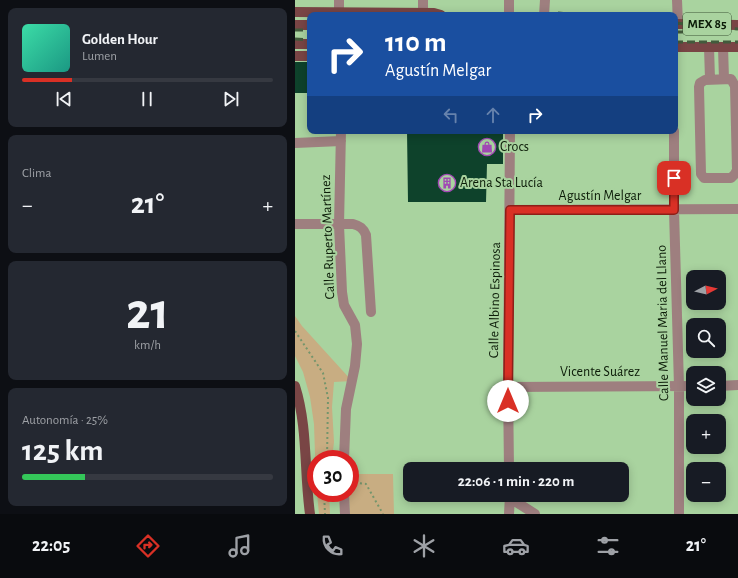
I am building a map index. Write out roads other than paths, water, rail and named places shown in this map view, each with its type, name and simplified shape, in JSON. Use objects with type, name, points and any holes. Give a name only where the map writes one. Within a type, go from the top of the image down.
[{"type":"main road","points":[[295,12],[339,12]]},
{"type":"main road","name":"MEX 85","points":[[678,24],[738,25]]},
{"type":"main road","points":[[295,25],[307,25]]},
{"type":"main road","points":[[295,44],[307,44]]},
{"type":"main road","name":"MEX 85","points":[[678,47],[738,47]]},
{"type":"main road","points":[[295,56],[307,56]]},
{"type":"main road","points":[[295,386],[299,399],[305,439],[307,494],[310,514]]},
{"type":"street","points":[[339,0],[339,12]]},
{"type":"street","points":[[423,0],[423,12]]},
{"type":"street","points":[[509,0],[509,12]]},
{"type":"street","points":[[544,12],[545,0]]},
{"type":"street","points":[[676,12],[677,0]]},
{"type":"street","points":[[709,47],[710,79]]},
{"type":"street","points":[[723,47],[724,79]]},
{"type":"street","points":[[710,79],[724,79],[731,79],[735,86],[737,170],[733,177],[727,179],[704,178],[701,174],[699,87],[702,81],[710,79]]},
{"type":"street","name":"Calle Albino Espinosa","points":[[509,462],[510,134]]},
{"type":"street","name":"Calle Manuel Maria del Llano","points":[[674,134],[674,210],[679,386],[679,514]]},
{"type":"street","points":[[295,143],[341,136]]},
{"type":"street","name":"Calle Ruperto Martínez","points":[[341,136],[339,225],[341,292],[344,305],[355,325],[356,334],[355,366],[346,409],[344,450]]},
{"type":"street","name":"Agustín Melgar","points":[[510,210],[738,209]]},
{"type":"street","points":[[295,224],[353,224],[359,225],[364,229],[367,235],[371,312]]},
{"type":"street","points":[[726,386],[738,385]]},
{"type":"street","name":"Vicente Suárez","points":[[508,387],[686,386]]},
{"type":"street","points":[[344,502],[345,514]]},
{"type":"street","points":[[509,514],[510,502]]},
{"type":"street","points":[[517,502],[535,514]]},
{"type":"railway","points":[[678,23],[738,29]]},
{"type":"railway","points":[[295,30],[307,30]]},
{"type":"railway","points":[[678,32],[720,32]]},
{"type":"railway","points":[[295,39],[307,40]]},
{"type":"railway","points":[[678,42],[738,42]]},
{"type":"place","name":"Crocs","points":[[487,147]]},
{"type":"place","name":"Arena Sta Lucía","points":[[447,183]]}]
